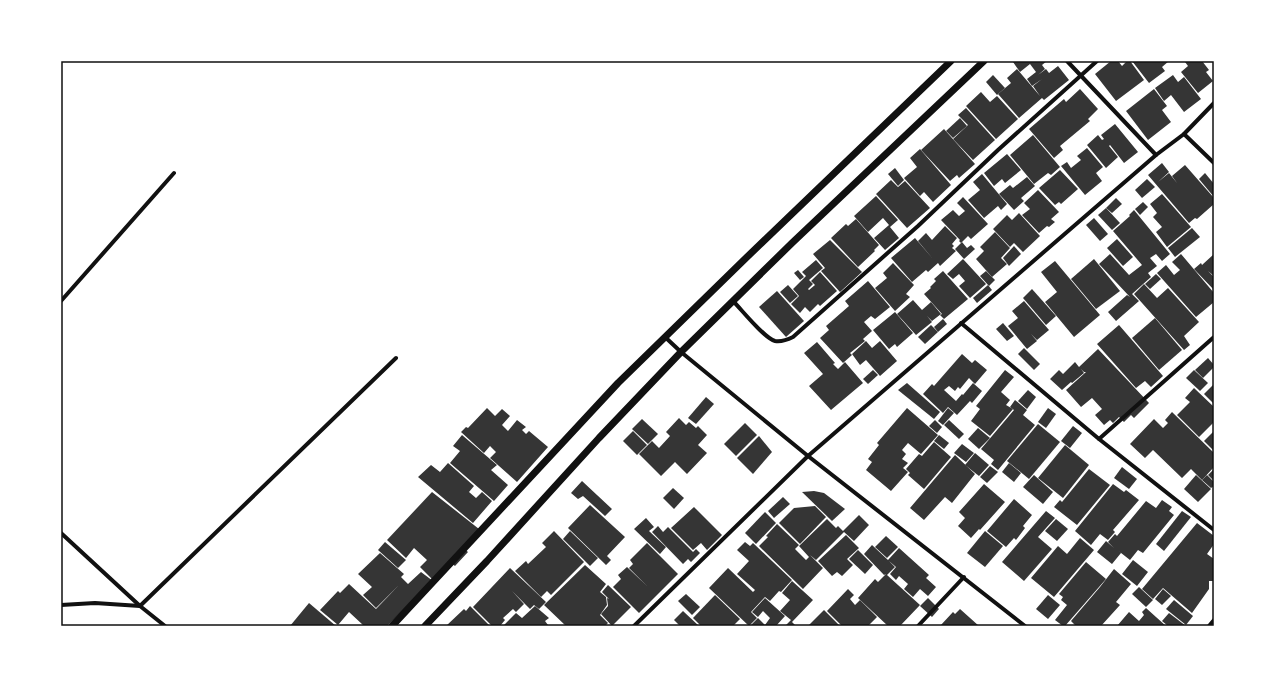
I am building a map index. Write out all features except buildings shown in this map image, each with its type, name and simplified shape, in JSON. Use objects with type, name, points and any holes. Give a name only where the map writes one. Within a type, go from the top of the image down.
[{"type":"street","points":[[392,626],[613,389],[665,336],[951,61]]},
{"type":"street","points":[[425,626],[604,432],[681,352],[984,61]]},
{"type":"street","points":[[1067,61],[1156,155]]},
{"type":"street","points":[[733,301],[768,338],[776,341],[786,340],[793,336],[918,226],[998,150],[1097,61]]},
{"type":"street","points":[[634,626],[808,456],[1156,155],[1184,134],[1214,103]]},
{"type":"street","points":[[1184,134],[1214,163]]},
{"type":"street","points":[[61,301],[174,173]]},
{"type":"street","points":[[961,323],[1099,439],[1214,530]]},
{"type":"street","points":[[665,336],[681,352],[808,456],[1025,626]]},
{"type":"street","points":[[1099,439],[1214,337]]},
{"type":"street","points":[[61,605],[96,603],[140,606],[396,358]]},
{"type":"street","points":[[61,533],[140,606],[165,626]]},
{"type":"street","points":[[918,626],[964,577]]},
{"type":"street","points":[[1209,626],[1213,622]]}]
